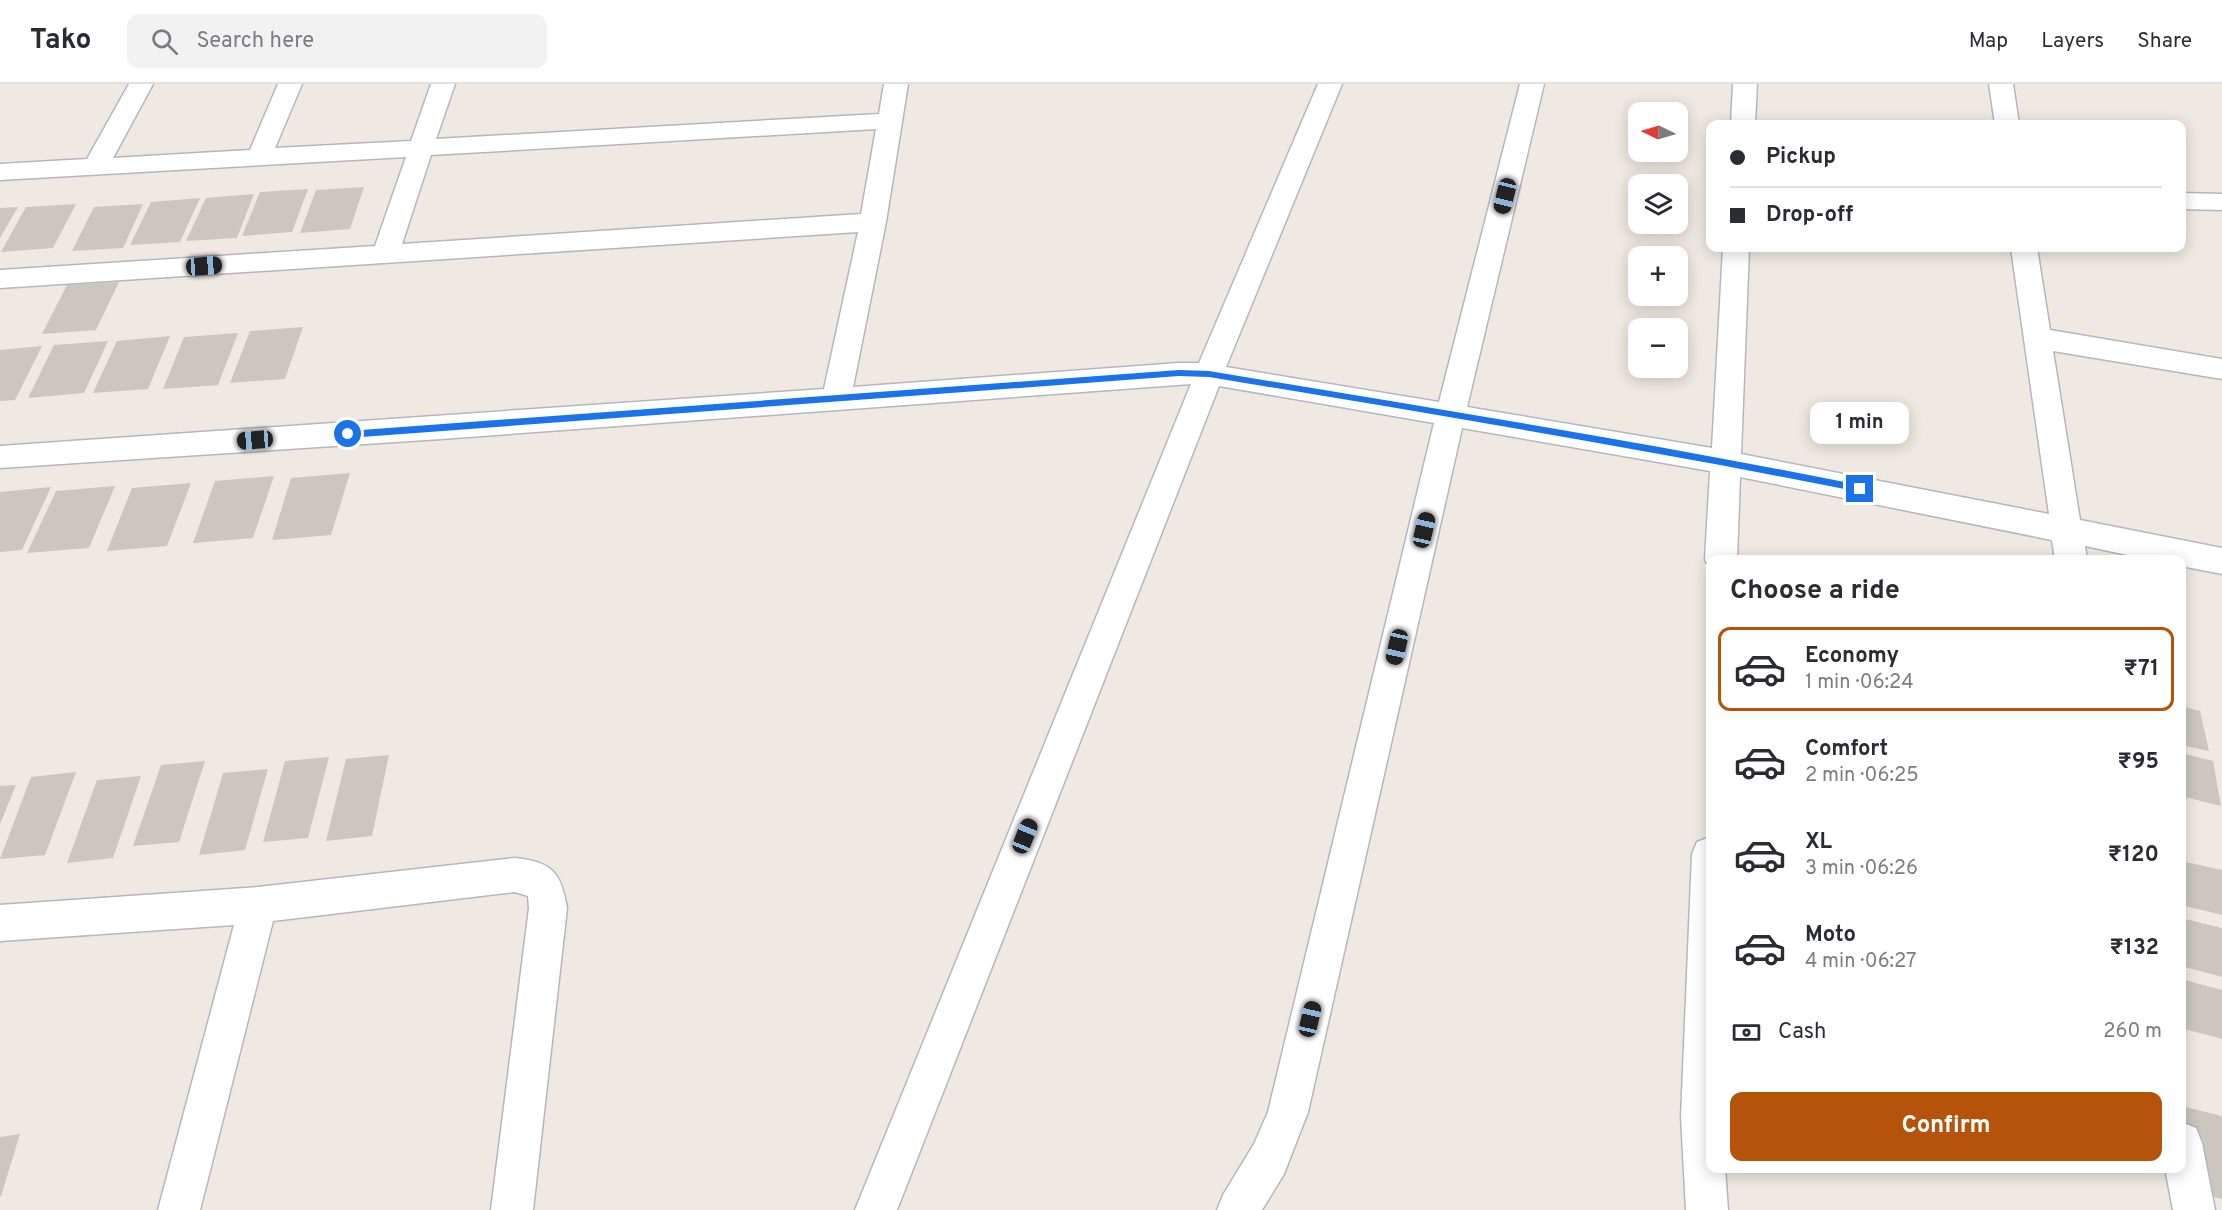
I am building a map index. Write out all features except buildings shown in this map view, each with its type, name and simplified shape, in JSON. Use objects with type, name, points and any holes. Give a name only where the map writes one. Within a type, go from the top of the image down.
[{"type":"street","points":[[95,167],[141,84]]},
{"type":"street","points":[[258,159],[290,84]]},
{"type":"street","points":[[385,255],[443,84]]},
{"type":"street","points":[[836,398],[873,222],[896,84]]},
{"type":"street","points":[[876,1210],[1209,374],[1330,84]]},
{"type":"street","points":[[1238,1210],[1269,1158],[1288,1112],[1451,414],[1532,84]]},
{"type":"street","points":[[1743,120],[1745,84]]},
{"type":"street","points":[[2001,84],[2006,120]]},
{"type":"street","points":[[0,172],[890,122]]},
{"type":"street","points":[[2186,201],[2222,202]]},
{"type":"street","points":[[0,279],[873,222]]},
{"type":"street","points":[[1720,555],[1736,252]]},
{"type":"street","points":[[2025,252],[2070,555]]},
{"type":"street","points":[[2037,338],[2222,369]]},
{"type":"street","points":[[0,457],[441,428],[1151,375],[1209,374],[1724,462],[2222,561]]},
{"type":"street","points":[[0,922],[258,905],[515,875],[533,877],[545,887],[548,908],[512,1210]]},
{"type":"street","points":[[179,1210],[258,905]]},
{"type":"street","points":[[1706,971],[1701,1117],[1707,1210]]},
{"type":"street","points":[[2186,1169],[2194,1210]]},
{"type":"route","points":[[348,434],[1179,373],[1209,374],[1724,462],[1860,489]]}]
